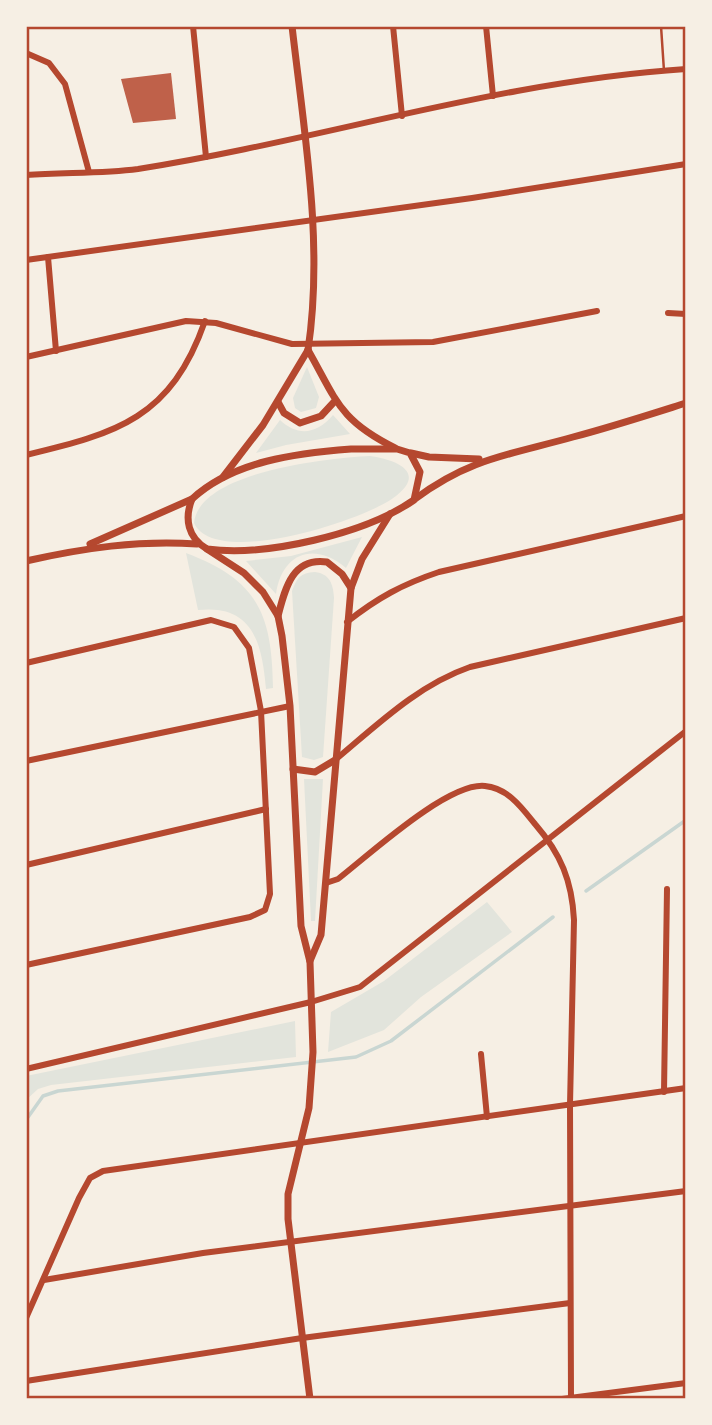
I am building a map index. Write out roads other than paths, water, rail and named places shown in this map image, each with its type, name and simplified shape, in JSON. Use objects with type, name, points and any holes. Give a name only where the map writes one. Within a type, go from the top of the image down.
[{"type":"street","points":[[192,26],[206,157]]},
{"type":"street","points":[[222,478],[278,402],[309,347],[313,274],[311,220],[292,26]]},
{"type":"street","points":[[393,26],[402,116]]},
{"type":"street","points":[[486,26],[494,96]]},
{"type":"street","points":[[26,53],[50,63],[65,84],[89,172]]},
{"type":"street","points":[[26,175],[136,169],[206,157],[304,134],[494,96],[596,78],[686,69]]},
{"type":"street","points":[[26,260],[472,198],[686,164]]},
{"type":"street","points":[[48,257],[56,351]]},
{"type":"street","points":[[26,357],[166,323],[205,321],[309,347],[456,340],[597,311]]},
{"type":"street","points":[[668,313],[686,314]]},
{"type":"street","points":[[26,455],[94,438],[134,421],[156,402],[182,373],[205,321]]},
{"type":"street","points":[[309,347],[334,402],[370,435],[410,453],[429,457],[483,459]]},
{"type":"street","points":[[278,402],[284,413],[300,423],[321,416],[334,402]]},
{"type":"street","points":[[207,549],[230,552],[290,545],[390,514],[441,480],[483,459],[611,427],[686,402]]},
{"type":"street","points":[[76,550],[133,528],[192,499],[222,478],[299,455],[351,449],[397,449]]},
{"type":"street","points":[[410,453],[420,472],[414,500]]},
{"type":"street","points":[[192,499],[188,520],[197,544]]},
{"type":"street","points":[[310,962],[321,935],[351,588],[362,559],[390,514]]},
{"type":"street","points":[[346,623],[384,594],[439,572],[686,516]]},
{"type":"street","points":[[26,561],[76,550],[136,542],[197,544],[244,573],[263,593],[278,616]]},
{"type":"street","points":[[310,1399],[290,1242],[288,1194],[306,1125],[312,1077],[310,962],[300,926],[290,706],[278,616],[290,578],[303,565],[327,562],[342,574],[351,588]]},
{"type":"street","points":[[293,769],[315,772],[335,760],[384,718],[449,674],[686,618]]},
{"type":"street","points":[[26,663],[211,620],[234,627],[245,639],[261,711],[270,894],[265,910],[250,917],[26,965]]},
{"type":"street","points":[[26,761],[290,706]]},
{"type":"street","points":[[26,1069],[311,1002],[344,993],[372,979],[547,837],[686,731]]},
{"type":"street","points":[[326,883],[338,879],[439,801],[462,789],[486,786],[502,791],[515,801],[547,837],[563,863],[573,900],[570,1105],[571,1398]]},
{"type":"street","points":[[26,865],[266,809]]},
{"type":"street","points":[[664,1092],[667,888]]},
{"type":"street","points":[[481,1054],[487,1117]]},
{"type":"street","points":[[26,1318],[79,1198],[90,1178],[103,1171],[686,1088]]},
{"type":"street","points":[[44,1280],[290,1242],[686,1191]]},
{"type":"street","points":[[26,1381],[302,1338],[570,1303]]},
{"type":"street","points":[[562,1399],[686,1383]]},
{"type":"lane","points":[[661,26],[664,71]]},
{"type":"waterway","points":[[586,891],[686,820]]},
{"type":"waterway","points":[[26,1120],[43,1096],[58,1091],[356,1057],[391,1041],[553,917]]}]
